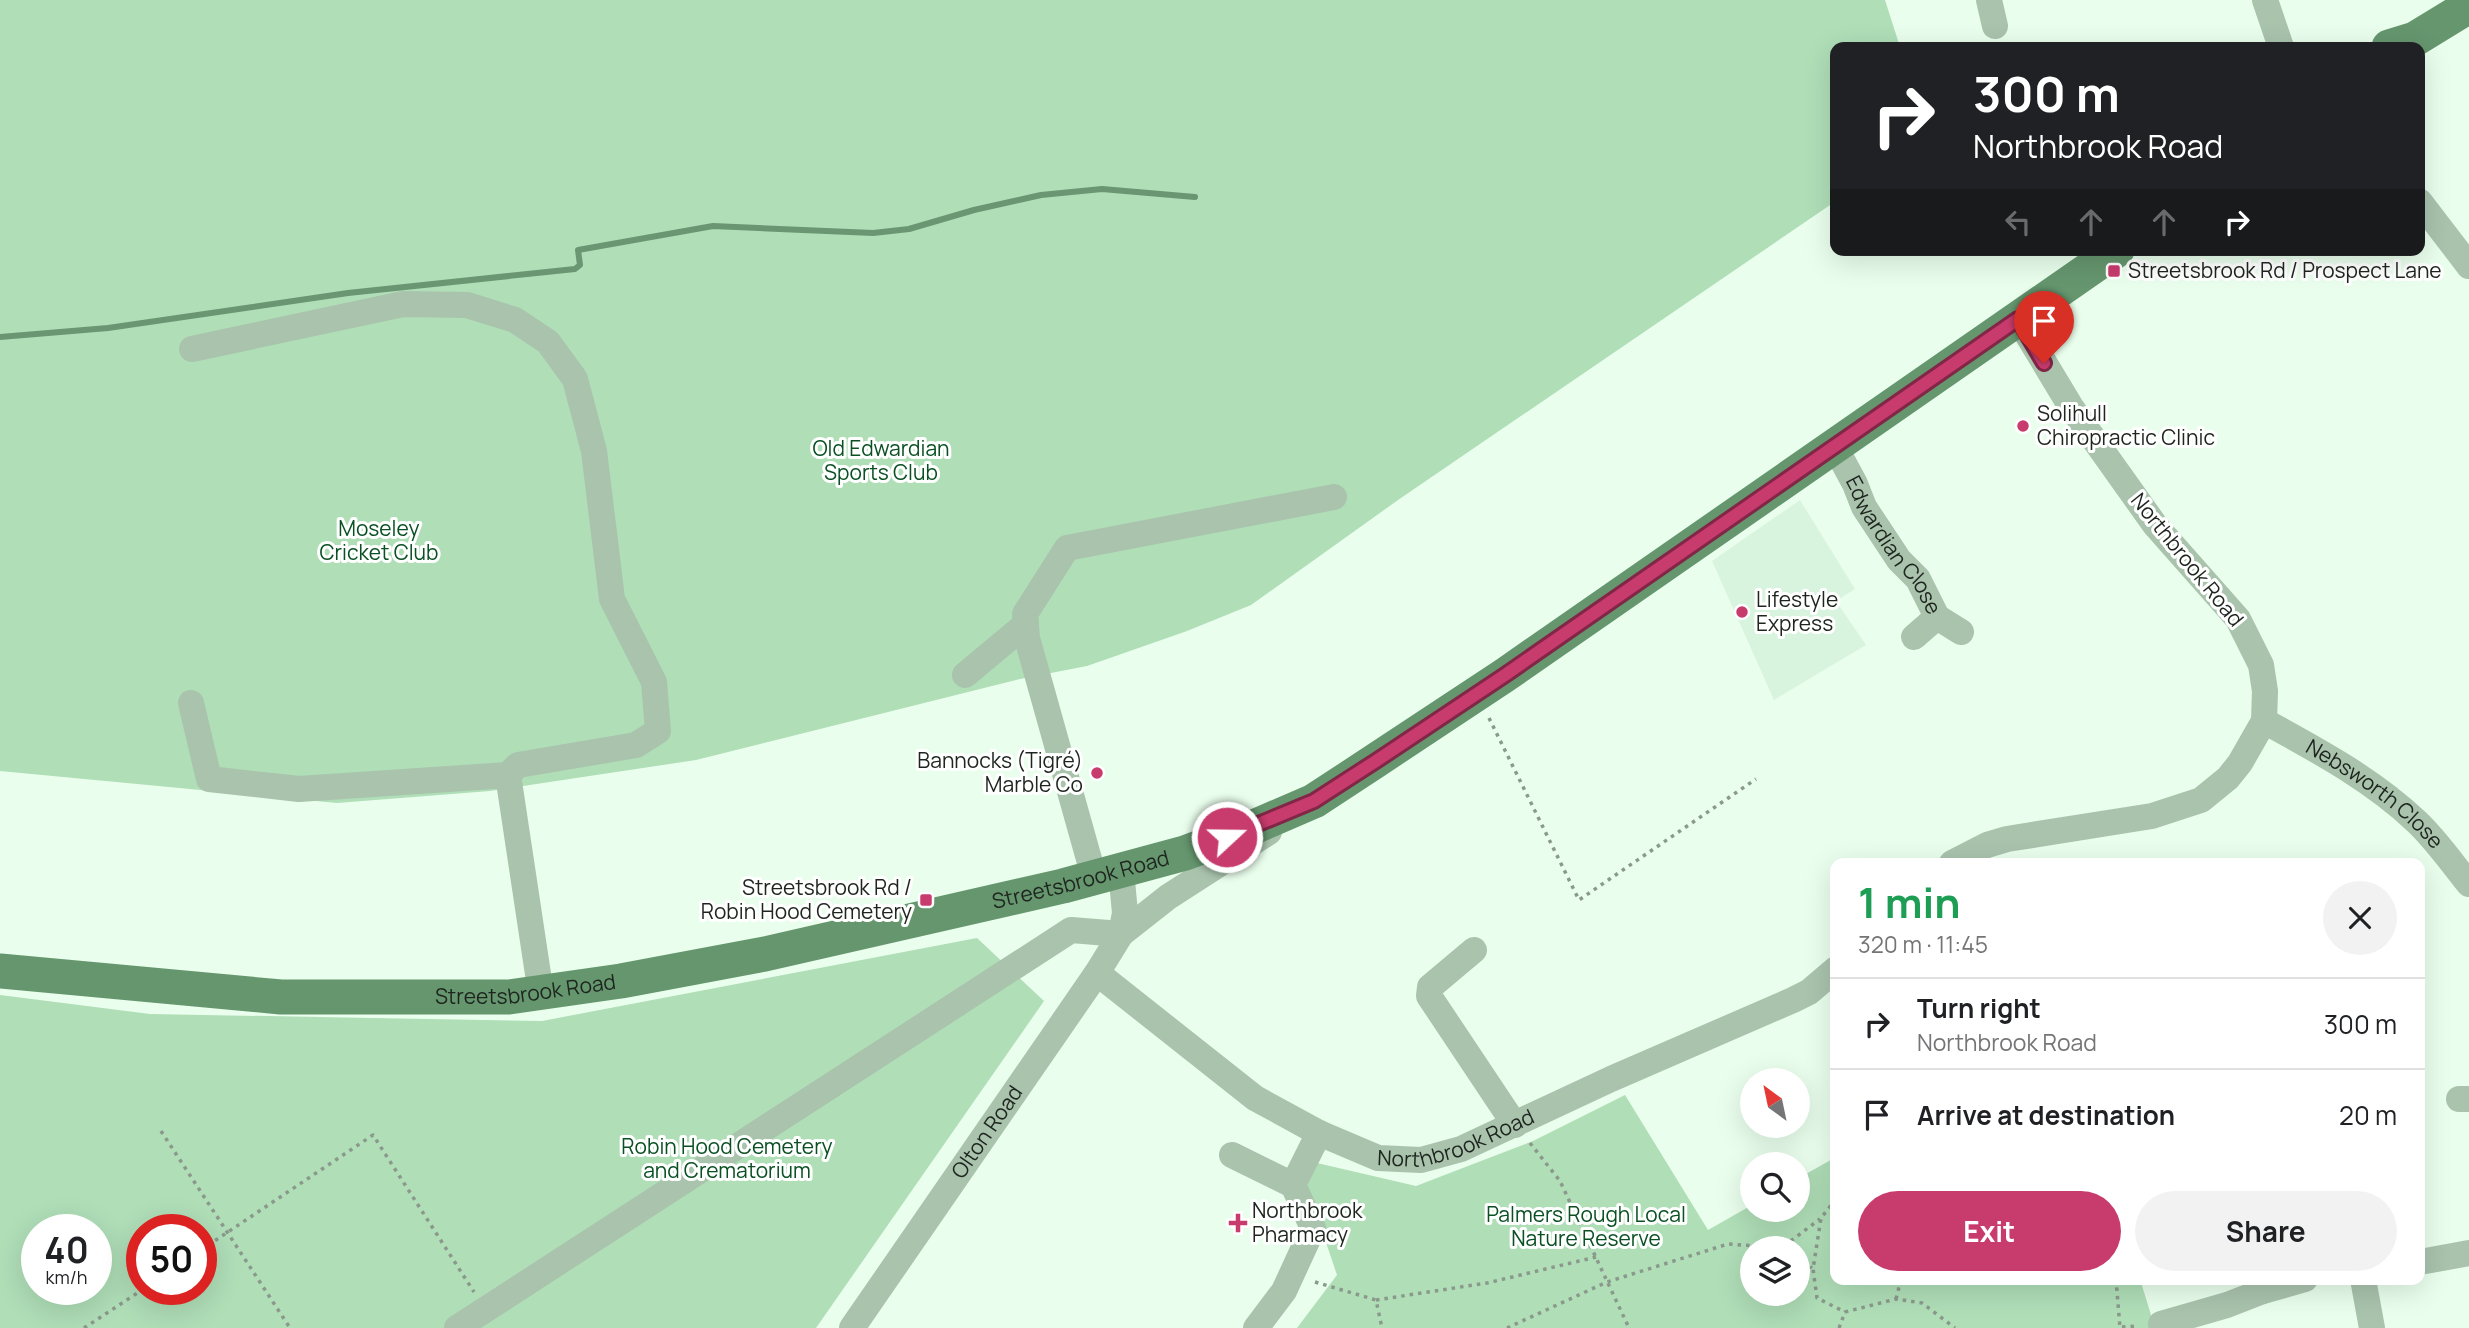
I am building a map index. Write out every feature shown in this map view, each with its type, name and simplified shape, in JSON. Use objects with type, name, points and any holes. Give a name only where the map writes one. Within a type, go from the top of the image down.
[{"type":"main road","points":[[2407,42],[2469,5]]},
{"type":"main road","name":"Streetsbrook Road","points":[[0,971],[281,997],[509,998],[765,954],[1092,878],[1185,853],[1314,801],[1476,694],[2108,256]]},
{"type":"street","points":[[1989,0],[1995,26]]},
{"type":"street","points":[[2268,8],[2279,42]]},
{"type":"street","points":[[2268,8],[2286,34],[2296,42]]},
{"type":"street","points":[[2425,209],[2469,266]]},
{"type":"street","points":[[191,703],[209,779],[299,789],[508,775],[518,765],[636,745],[658,731],[654,682],[612,599],[594,451],[575,379],[548,342],[514,320],[467,305],[403,304],[192,349]]},
{"type":"street","name":"Northbrook Road","points":[[1962,858],[1987,845],[2007,839],[2152,817],[2201,800],[2228,778],[2240,763],[2264,721],[2265,691],[2261,664],[2238,619],[2155,525],[2071,407],[2018,319]]},
{"type":"street","name":"Edwardian Close","points":[[1834,445],[1864,507],[1899,560],[1918,579],[1937,617],[1914,637]]},
{"type":"street","points":[[457,1328],[1071,930],[1092,878],[1027,638],[1025,614],[1067,548],[1334,497]]},
{"type":"street","points":[[1937,617],[1961,632]]},
{"type":"street","points":[[965,674],[1026,624]]},
{"type":"street","name":"Nebsworth Close","points":[[2264,721],[2326,755],[2391,800],[2418,823],[2469,884]]},
{"type":"street","points":[[508,775],[541,993]]},
{"type":"street","name":"Olton Road","points":[[852,1328],[1097,973],[1121,934],[1168,897],[1314,801]]},
{"type":"street","name":"Olton Road","points":[[1092,878],[1125,913],[1121,934]]},
{"type":"street","points":[[1071,930],[1121,934]]},
{"type":"street","points":[[1474,950],[1430,988],[1429,996],[1515,1125]]},
{"type":"street","name":"Northbrook Road","points":[[1097,973],[1255,1098],[1319,1133],[1378,1158],[1421,1160],[1461,1149],[1611,1079],[1793,1000],[1809,992],[1830,974]]},
{"type":"street","points":[[1293,1185],[1319,1133]]},
{"type":"street","points":[[1232,1154],[1293,1185],[1313,1228],[1284,1291],[1256,1328]]},
{"type":"street","points":[[2425,1261],[2469,1253]]},
{"type":"street","points":[[2161,1324],[2227,1305],[2261,1285]]},
{"type":"street","points":[[2364,1285],[2372,1328]]},
{"type":"path","points":[[1476,694],[1579,900],[1756,779]]},
{"type":"path","points":[[1515,1125],[1560,1181],[1629,1328]]},
{"type":"path","points":[[161,1131],[290,1328]]},
{"type":"path","points":[[217,1239],[373,1135],[485,1310]]},
{"type":"path","points":[[1799,1236],[1830,1207]]},
{"type":"path","points":[[1821,1218],[1813,1269],[1817,1298],[1845,1312],[1896,1300],[1922,1303],[1955,1328]]},
{"type":"path","points":[[1507,1328],[1607,1282],[1728,1244],[1740,1245]]},
{"type":"path","points":[[1291,1275],[1376,1300],[1487,1283],[1595,1257]]},
{"type":"path","points":[[1896,1300],[1900,1285]]},
{"type":"path","points":[[2117,1285],[2121,1328]]},
{"type":"path","points":[[84,1328],[126,1300]]},
{"type":"path","points":[[1376,1300],[1382,1328]]},
{"type":"path","points":[[1839,1328],[1845,1312]]},
{"type":"shaded area","points":[[1800,500],[1855,589],[1836,601],[1866,645],[1774,700],[1712,561]]},
{"type":"green space","points":[[0,0],[1885,0],[1898,42],[1830,42],[1830,205],[1398,500],[1251,605],[1087,666],[1020,679],[696,760],[490,791],[337,803],[0,771]]},
{"type":"green space","name":"Robin Hood Cemetery and Crematorium","points":[[977,938],[1044,1001],[816,1328],[0,1328],[0,995],[150,1014],[542,1021]]},
{"type":"green space","name":"Palmers Rough Local Nature Reserve","points":[[1625,1095],[1708,1230],[1740,1212],[1740,1222],[1810,1222],[1810,1172],[1830,1160],[1830,1285],[2142,1285],[2155,1328],[1297,1328],[1337,1275],[1307,1186],[1317,1163],[1416,1186],[1533,1141]]},
{"type":"waterway","points":[[0,337],[108,328],[348,293],[575,269],[580,265],[578,250],[713,226],[873,233],[909,229],[974,210],[1041,195],[1102,189],[1195,197]]},
{"type":"place","name":"Streetsbrook Rd / Prospect Lane","points":[[2114,271]]},
{"type":"place","name":"Solihull Chiropractic Clinic","points":[[2023,426]]},
{"type":"place","name":"Lifestyle Express","points":[[1742,612]]},
{"type":"place","name":"Bannocks (Tigré) Marble Co","points":[[1097,773]]},
{"type":"place","name":"Streetsbrook Rd / Robin Hood Cemetery","points":[[926,900]]},
{"type":"place","name":"Northbrook Pharmacy","points":[[1238,1223]]},
{"type":"route","points":[[1227,837],[1314,801],[1376,761],[1505,675],[2018,319],[2044,363]]},
{"type":"park label","name":"Old Edwardian Sports Club","points":[[881,461]]},
{"type":"park label","name":"Moseley Cricket Club","points":[[379,541]]}]
